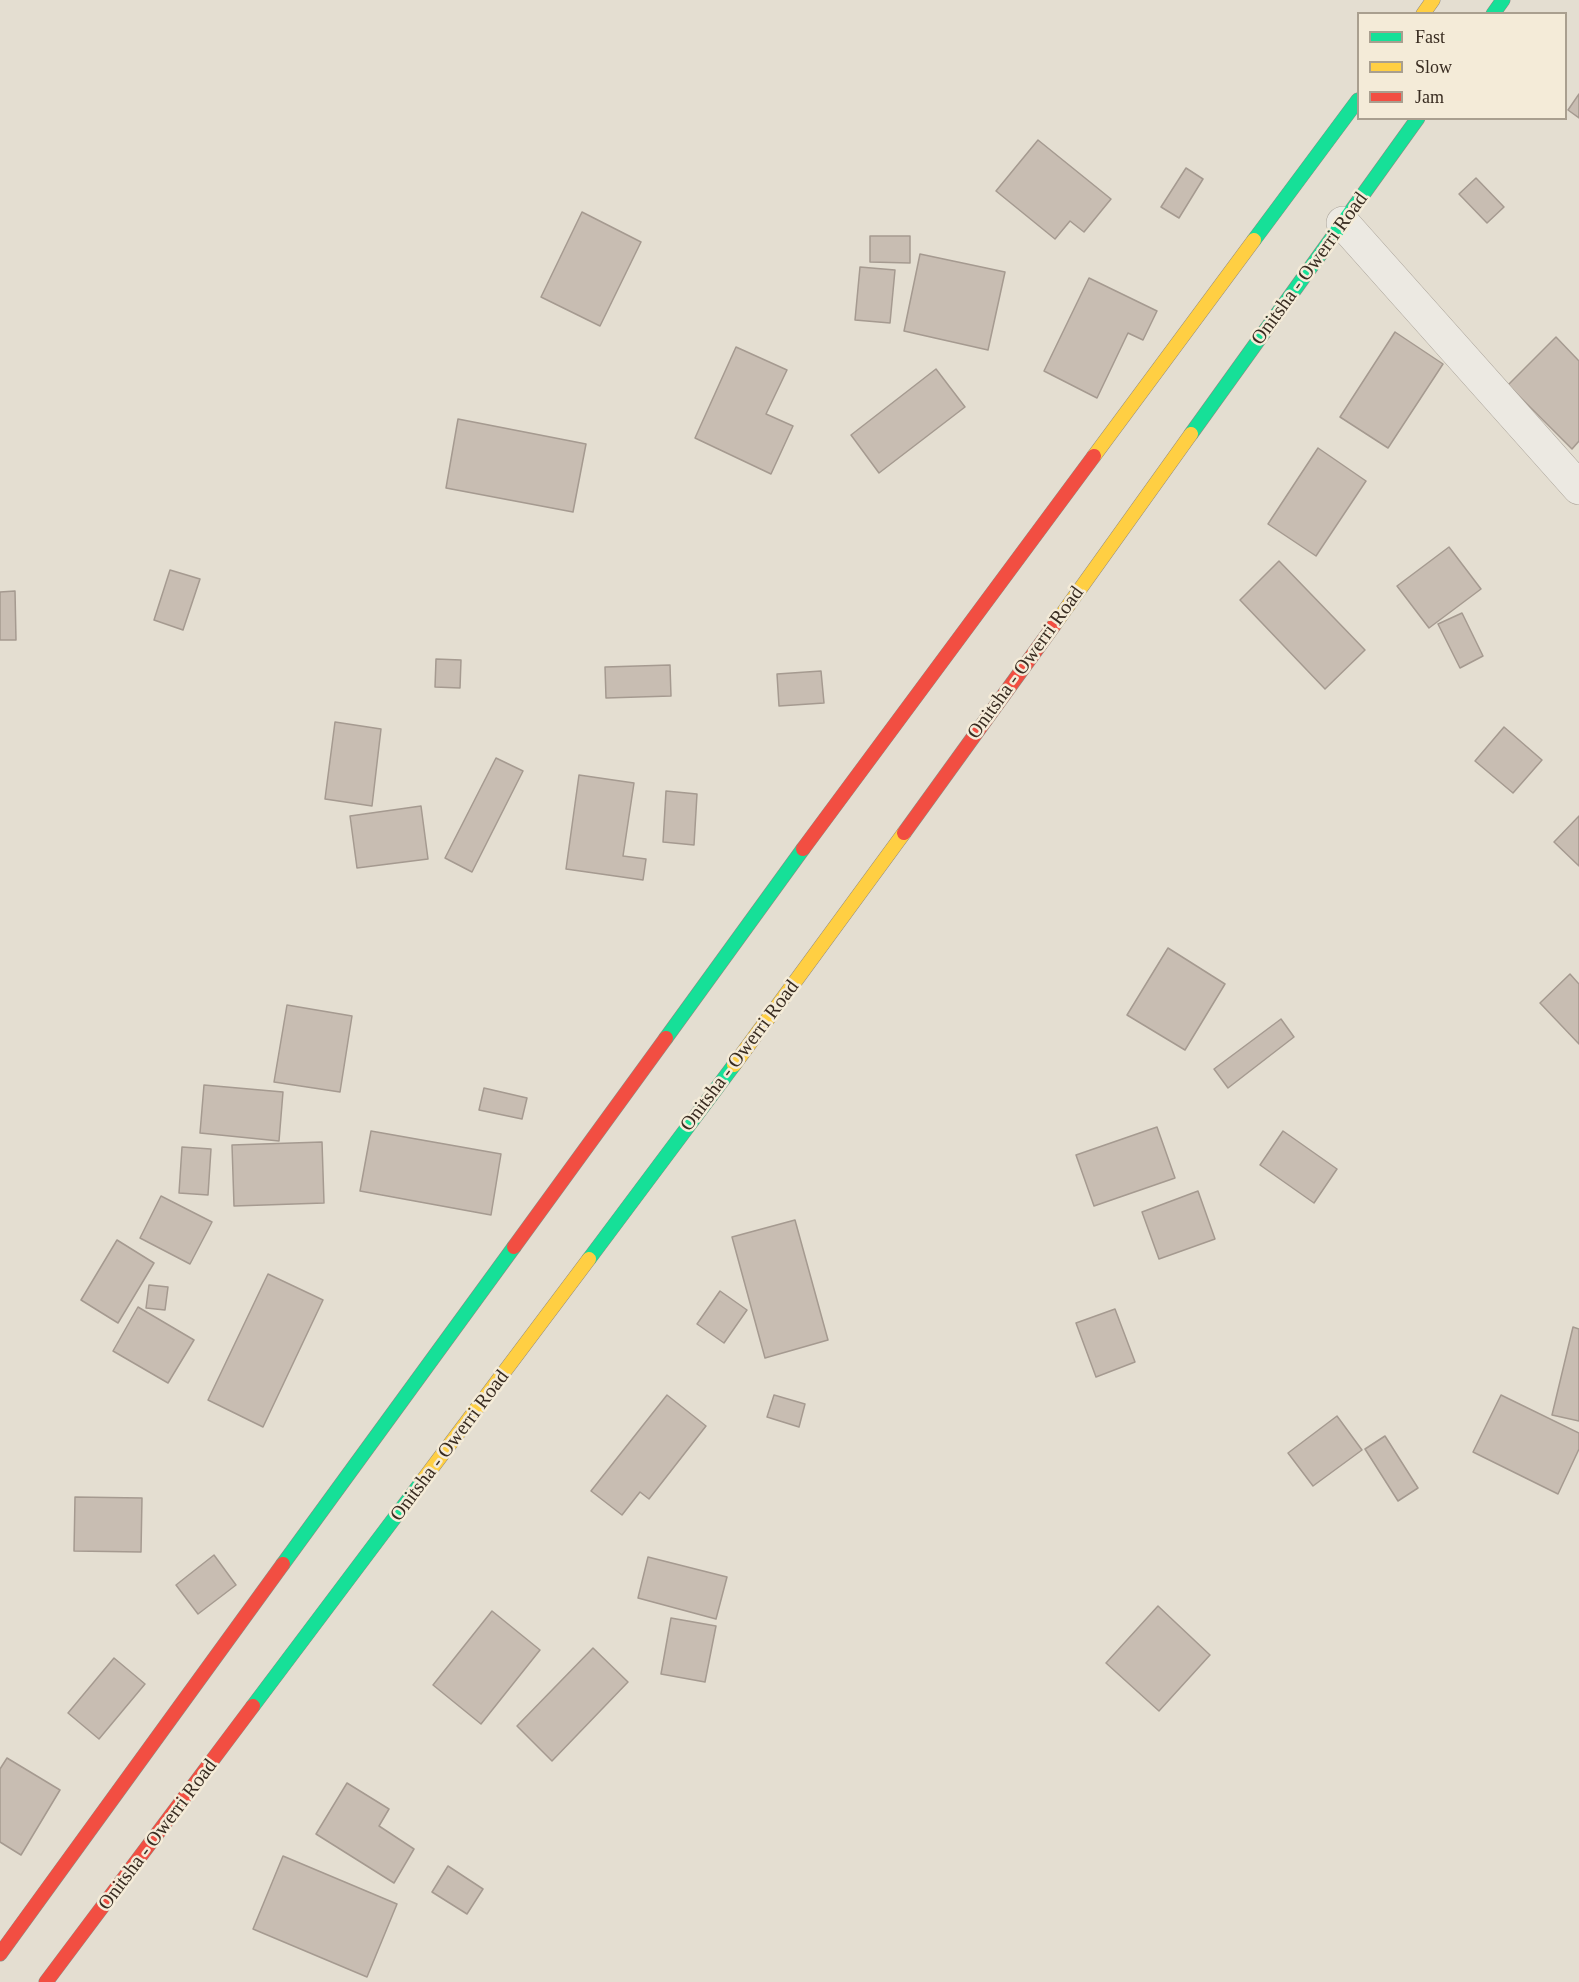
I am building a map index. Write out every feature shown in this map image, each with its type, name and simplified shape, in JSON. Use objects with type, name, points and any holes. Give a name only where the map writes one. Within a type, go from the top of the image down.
[{"type":"highway","points":[[0,1954],[794,861],[1357,103]]},
{"type":"highway","name":"Onitsha - Owerri Road","points":[[46,1982],[832,934],[1417,120]]},
{"type":"street","points":[[1343,223],[1579,488]]},
{"type":"building","points":[[1579,94],[1579,118],[1568,110]]},
{"type":"building","points":[[1038,140],[1111,199],[1084,232],[1070,221],[1055,239],[996,191]]},
{"type":"building","points":[[1186,168],[1203,179],[1179,218],[1161,207]]},
{"type":"building","points":[[1476,178],[1504,207],[1487,223],[1459,194]]},
{"type":"building","points":[[582,212],[641,242],[600,326],[541,297]]},
{"type":"building","points":[[870,236],[910,236],[910,263],[870,262]]},
{"type":"building","points":[[920,254],[1005,272],[988,350],[904,331]]},
{"type":"building","points":[[860,267],[895,270],[890,323],[855,320]]},
{"type":"building","points":[[1089,278],[1157,311],[1143,340],[1128,333],[1097,398],[1044,371]]},
{"type":"building","points":[[1395,332],[1443,364],[1388,448],[1340,417]]},
{"type":"building","points":[[1556,337],[1579,361],[1579,441],[1572,449],[1508,385]]},
{"type":"building","points":[[736,347],[787,370],[766,414],[793,426],[771,474],[695,438]]},
{"type":"building","points":[[936,369],[965,407],[879,473],[851,435]]},
{"type":"building","points":[[458,419],[586,444],[573,512],[446,488]]},
{"type":"building","points":[[1318,448],[1366,481],[1316,556],[1268,524]]},
{"type":"building","points":[[1449,547],[1481,589],[1429,628],[1397,586]]},
{"type":"building","points":[[1279,561],[1365,650],[1325,689],[1240,600]]},
{"type":"building","points":[[170,570],[200,579],[183,630],[154,620]]},
{"type":"building","points":[[15,591],[16,640],[0,640],[0,592]]},
{"type":"building","points":[[1462,613],[1483,656],[1460,668],[1438,624]]},
{"type":"building","points":[[436,659],[461,660],[460,688],[435,687]]},
{"type":"building","points":[[670,665],[671,696],[606,698],[605,667]]},
{"type":"building","points":[[821,671],[824,703],[779,706],[777,674]]},
{"type":"building","points":[[335,722],[381,729],[372,806],[325,799]]},
{"type":"building","points":[[1504,727],[1542,760],[1513,793],[1475,761]]},
{"type":"building","points":[[496,758],[523,771],[472,872],[445,858]]},
{"type":"building","points":[[579,775],[634,783],[623,856],[646,859],[643,880],[566,869]]},
{"type":"building","points":[[666,791],[697,794],[694,845],[663,842]]},
{"type":"building","points":[[421,806],[428,859],[357,868],[350,816]]},
{"type":"building","points":[[1579,816],[1579,866],[1554,842]]},
{"type":"building","points":[[1168,948],[1225,984],[1185,1050],[1127,1015]]},
{"type":"building","points":[[1570,974],[1579,984],[1579,1044],[1540,1003]]},
{"type":"building","points":[[287,1005],[352,1016],[340,1092],[274,1082]]},
{"type":"building","points":[[1281,1019],[1294,1037],[1228,1088],[1214,1069]]},
{"type":"building","points":[[204,1085],[283,1092],[279,1141],[200,1133]]},
{"type":"building","points":[[484,1088],[527,1098],[522,1119],[479,1110]]},
{"type":"building","points":[[1157,1127],[1175,1178],[1094,1206],[1076,1155]]},
{"type":"building","points":[[371,1131],[501,1154],[491,1215],[360,1191]]},
{"type":"building","points":[[1283,1131],[1337,1169],[1314,1203],[1260,1165]]},
{"type":"building","points":[[322,1142],[324,1203],[234,1206],[232,1145]]},
{"type":"building","points":[[182,1147],[211,1149],[208,1195],[179,1193]]},
{"type":"building","points":[[1198,1191],[1215,1239],[1159,1259],[1142,1212]]},
{"type":"building","points":[[161,1196],[212,1222],[190,1264],[140,1238]]},
{"type":"building","points":[[795,1220],[828,1340],[765,1358],[732,1237]]},
{"type":"building","points":[[117,1240],[154,1263],[118,1323],[81,1300]]},
{"type":"building","points":[[268,1274],[323,1300],[263,1427],[208,1400]]},
{"type":"building","points":[[149,1285],[168,1287],[165,1310],[146,1308]]},
{"type":"building","points":[[720,1291],[747,1310],[724,1343],[697,1324]]},
{"type":"building","points":[[138,1307],[194,1340],[168,1383],[113,1351]]},
{"type":"building","points":[[1115,1309],[1135,1362],[1096,1377],[1076,1323]]},
{"type":"building","points":[[1573,1327],[1579,1329],[1579,1421],[1552,1415]]},
{"type":"building","points":[[667,1395],[706,1426],[649,1499],[640,1492],[622,1515],[591,1491]]},
{"type":"building","points":[[774,1395],[805,1404],[799,1427],[767,1417]]},
{"type":"building","points":[[1501,1395],[1579,1433],[1579,1449],[1558,1494],[1473,1452]]},
{"type":"building","points":[[1337,1416],[1362,1450],[1313,1486],[1288,1453]]},
{"type":"building","points":[[1385,1436],[1418,1488],[1398,1501],[1365,1449]]},
{"type":"building","points":[[75,1497],[142,1498],[141,1552],[74,1551]]},
{"type":"building","points":[[214,1555],[236,1585],[198,1614],[176,1585]]},
{"type":"building","points":[[648,1557],[727,1577],[716,1619],[638,1598]]},
{"type":"building","points":[[1158,1606],[1210,1655],[1159,1711],[1106,1663]]},
{"type":"building","points":[[492,1611],[540,1650],[481,1724],[433,1685]]},
{"type":"building","points":[[671,1618],[716,1626],[705,1682],[661,1674]]},
{"type":"building","points":[[593,1648],[628,1682],[552,1761],[517,1726]]},
{"type":"building","points":[[114,1658],[145,1684],[99,1739],[68,1713]]},
{"type":"building","points":[[7,1758],[60,1790],[21,1855],[0,1842],[0,1769]]},
{"type":"building","points":[[347,1783],[389,1809],[379,1826],[414,1849],[394,1883],[316,1834]]},
{"type":"building","points":[[283,1856],[397,1904],[367,1977],[253,1929]]},
{"type":"building","points":[[448,1866],[483,1889],[467,1914],[432,1892]]},
{"type":"traffic: fast","points":[[1494,12],[1503,0]]},
{"type":"traffic: fast","points":[[1254,240],[1357,101]]},
{"type":"traffic: fast","points":[[1191,434],[1417,120]]},
{"type":"traffic: fast","points":[[666,1038],[803,849]]},
{"type":"traffic: fast","points":[[589,1259],[734,1065]]},
{"type":"traffic: fast","points":[[283,1564],[514,1247]]},
{"type":"traffic: fast","points":[[253,1706],[423,1480]]},
{"type":"traffic: slow","points":[[1424,12],[1433,0]]},
{"type":"traffic: slow","points":[[1094,456],[1254,240]]},
{"type":"traffic: slow","points":[[1055,624],[1191,434]]},
{"type":"traffic: slow","points":[[734,1065],[904,833]]},
{"type":"traffic: slow","points":[[423,1480],[589,1259]]},
{"type":"traffic: jam","points":[[803,849],[1094,456]]},
{"type":"traffic: jam","points":[[904,833],[1055,624]]},
{"type":"traffic: jam","points":[[514,1247],[666,1038]]},
{"type":"traffic: jam","points":[[0,1954],[283,1564]]},
{"type":"traffic: jam","points":[[46,1982],[253,1706]]}]
